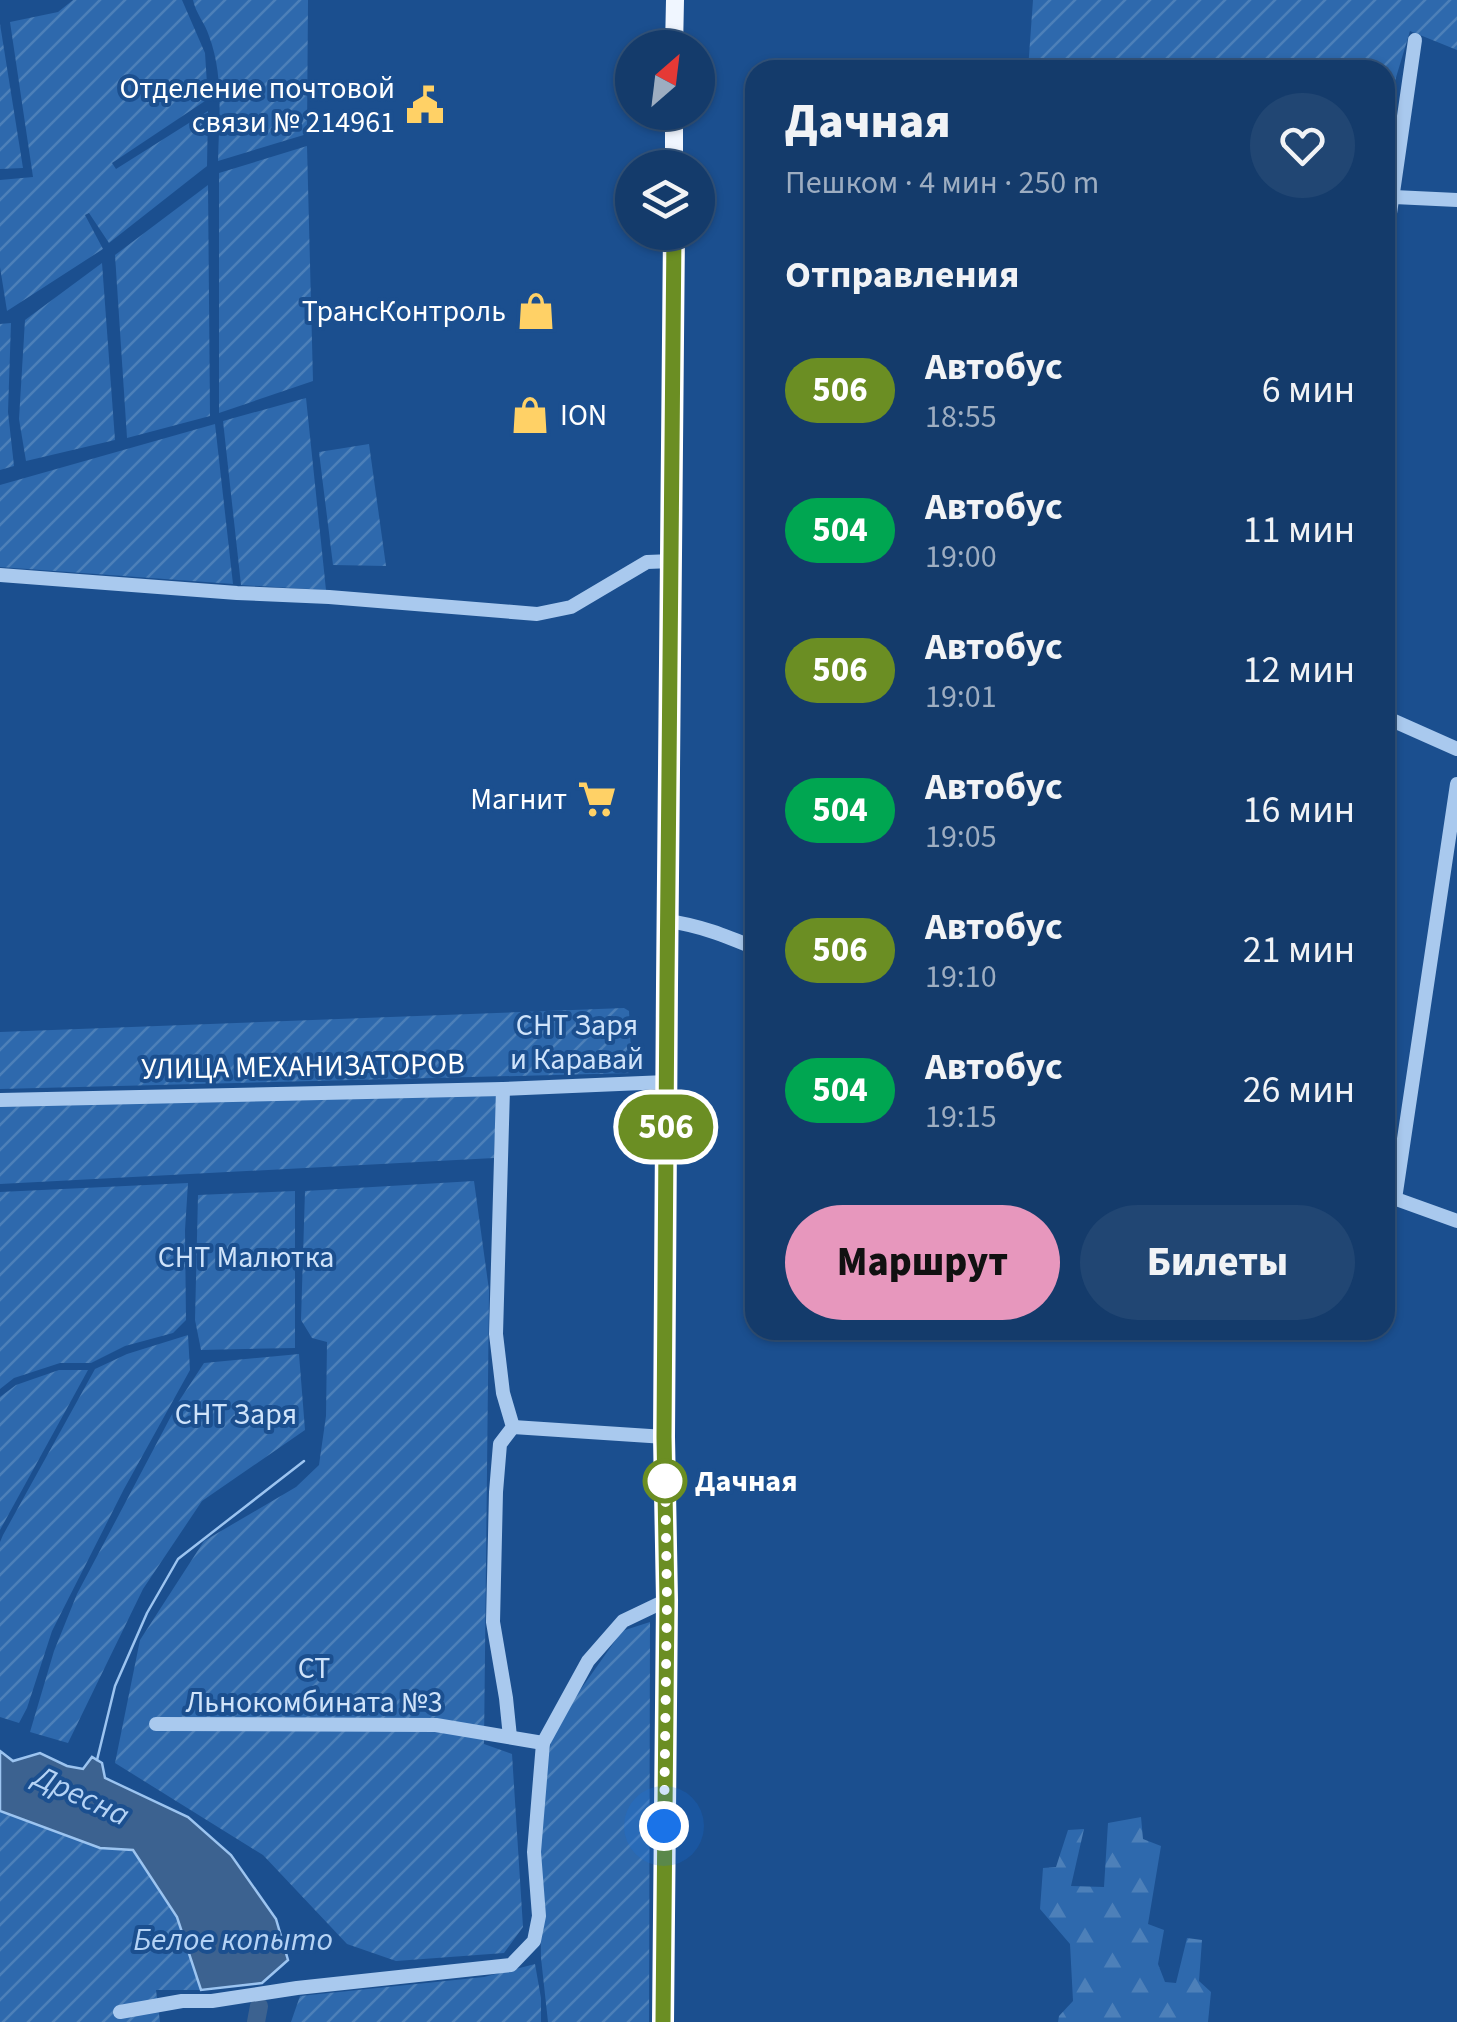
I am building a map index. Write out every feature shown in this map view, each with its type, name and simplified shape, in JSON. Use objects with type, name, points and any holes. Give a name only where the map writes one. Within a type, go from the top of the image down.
[{"type":"main road","points":[[674,30],[675,0]]},
{"type":"main road","points":[[663,2022],[674,250]]},
{"type":"street","points":[[1395,190],[1415,40]]},
{"type":"street","points":[[1395,197],[1457,200]]},
{"type":"street","points":[[0,575],[537,614],[571,608],[646,562],[672,561]]},
{"type":"street","points":[[1395,721],[1457,749]]},
{"type":"street","points":[[1395,1166],[1457,784]]},
{"type":"street","points":[[667,920],[706,928],[745,944]]},
{"type":"street","name":"УЛИЦА МЕХАНИЗАТОРОВ","points":[[0,1100],[666,1082]]},
{"type":"street","points":[[502,1089],[496,1334],[512,1427],[500,1444],[492,1622],[510,1737]]},
{"type":"street","points":[[1395,1199],[1457,1221]]},
{"type":"street","points":[[512,1427],[664,1437]]},
{"type":"street","points":[[120,2012],[182,2001],[212,2001],[511,1965],[534,1941],[539,1916],[534,1852],[543,1742],[588,1661],[623,1620],[667,1600]]},
{"type":"street","points":[[156,1724],[436,1724],[543,1742]]},
{"type":"green space","points":[[73,0],[182,0],[205,53],[208,99],[112,163],[116,169],[208,111],[207,166],[109,243],[89,213],[85,215],[103,249],[7,311],[0,267],[0,180],[33,177],[10,22],[58,12]]},
{"type":"green space","points":[[193,0],[308,0],[307,134],[218,161],[217,66]]},
{"type":"green space","points":[[1033,0],[1457,0],[1457,50],[1410,31],[1395,81],[1395,60],[1029,60]]},
{"type":"green space","points":[[0,24],[23,168],[0,169]]},
{"type":"green space","points":[[307,146],[313,381],[219,413],[219,173]]},
{"type":"green space","points":[[208,185],[210,416],[127,438],[115,255]]},
{"type":"green space","points":[[102,263],[115,440],[26,461],[19,419],[25,320]]},
{"type":"green space","points":[[11,323],[8,412],[14,466],[0,470],[0,324]]},
{"type":"green space","points":[[306,398],[326,590],[241,585],[223,421]]},
{"type":"green space","points":[[215,424],[233,584],[0,567],[0,485]]},
{"type":"green space","points":[[369,444],[386,566],[333,565],[319,452]]},
{"type":"green space","name":"СНТ Заря и Каравай","points":[[624,1008],[629,1011],[632,1073],[0,1089],[0,1032]]},
{"type":"green space","name":"СНТ Заря и Каравай","points":[[497,1087],[494,1158],[0,1184],[0,1101]]},
{"type":"green space","name":"СТ Льнокомбината №3","points":[[474,1181],[489,1290],[484,1744],[512,1754],[523,1927],[504,1953],[396,1961],[347,1944],[263,1855],[115,1763],[140,1640],[204,1541],[296,1487],[319,1465],[326,1416],[327,1342],[312,1338],[301,1320],[305,1191]]},
{"type":"green space","points":[[188,1183],[186,1320],[173,1333],[125,1346],[91,1363],[60,1363],[14,1378],[0,1389],[0,1192]]},
{"type":"green space","name":"СНТ Малютка","points":[[295,1191],[295,1348],[201,1350],[195,1320],[198,1195]]},
{"type":"green space","name":"СНТ Заря","points":[[188,1335],[190,1370],[52,1631],[27,1708],[19,1723],[0,1717],[3,1535],[95,1369],[127,1354]]},
{"type":"green space","name":"СНТ Заря","points":[[299,1354],[305,1430],[202,1501],[143,1589],[68,1743],[30,1732],[54,1651],[77,1594],[179,1401],[204,1363]]},
{"type":"green space","points":[[59,1370],[88,1370],[0,1530],[0,1397],[16,1385]]},
{"type":"green space","points":[[650,1622],[649,2022],[548,2022],[541,1958],[539,1802],[554,1727],[622,1631]]},
{"type":"green space","points":[[0,1811],[100,1848],[132,1850],[177,1917],[201,1990],[156,1990],[160,2022],[0,2022]]},
{"type":"green space","points":[[1141,1817],[1143,1839],[1161,1846],[1148,1924],[1164,1930],[1158,1964],[1165,1982],[1176,1983],[1187,1938],[1202,1940],[1199,1981],[1211,1992],[1208,2022],[1058,2022],[1073,2001],[1070,1944],[1040,1909],[1043,1868],[1056,1867],[1068,1830],[1084,1829],[1071,1886],[1104,1887],[1108,1823]]},
{"type":"green space","points":[[535,1964],[541,2022],[291,2022],[300,1996],[484,1977]]},
{"type":"water","name":"Белое копыто","points":[[0,1751],[13,1761],[40,1753],[83,1769],[92,1757],[102,1763],[105,1778],[188,1817],[231,1855],[276,1919],[288,1960],[262,1983],[201,1990],[177,1917],[133,1850],[100,1848],[0,1811]]},
{"type":"waterway","points":[[97,1760],[115,1686],[147,1613],[178,1559],[304,1461]]},
{"type":"waterway","name":"Дресна","points":[[256,2022],[259,2006]]},
{"type":"bus line","name":"506","points":[[663,2022],[674,250]]},
{"type":"place","name":"Отделение почтовой связи № 214961","points":[[425,105]]},
{"type":"place","name":"ТрансКонтроль","points":[[536,311]]},
{"type":"place","name":"ION","points":[[530,415]]},
{"type":"place","name":"Магнит","points":[[597,799]]},
{"type":"place","name":"Дачная","points":[[665,1481]]},
{"type":"route","points":[[664,1826],[665,1470],[665,1481]]}]
